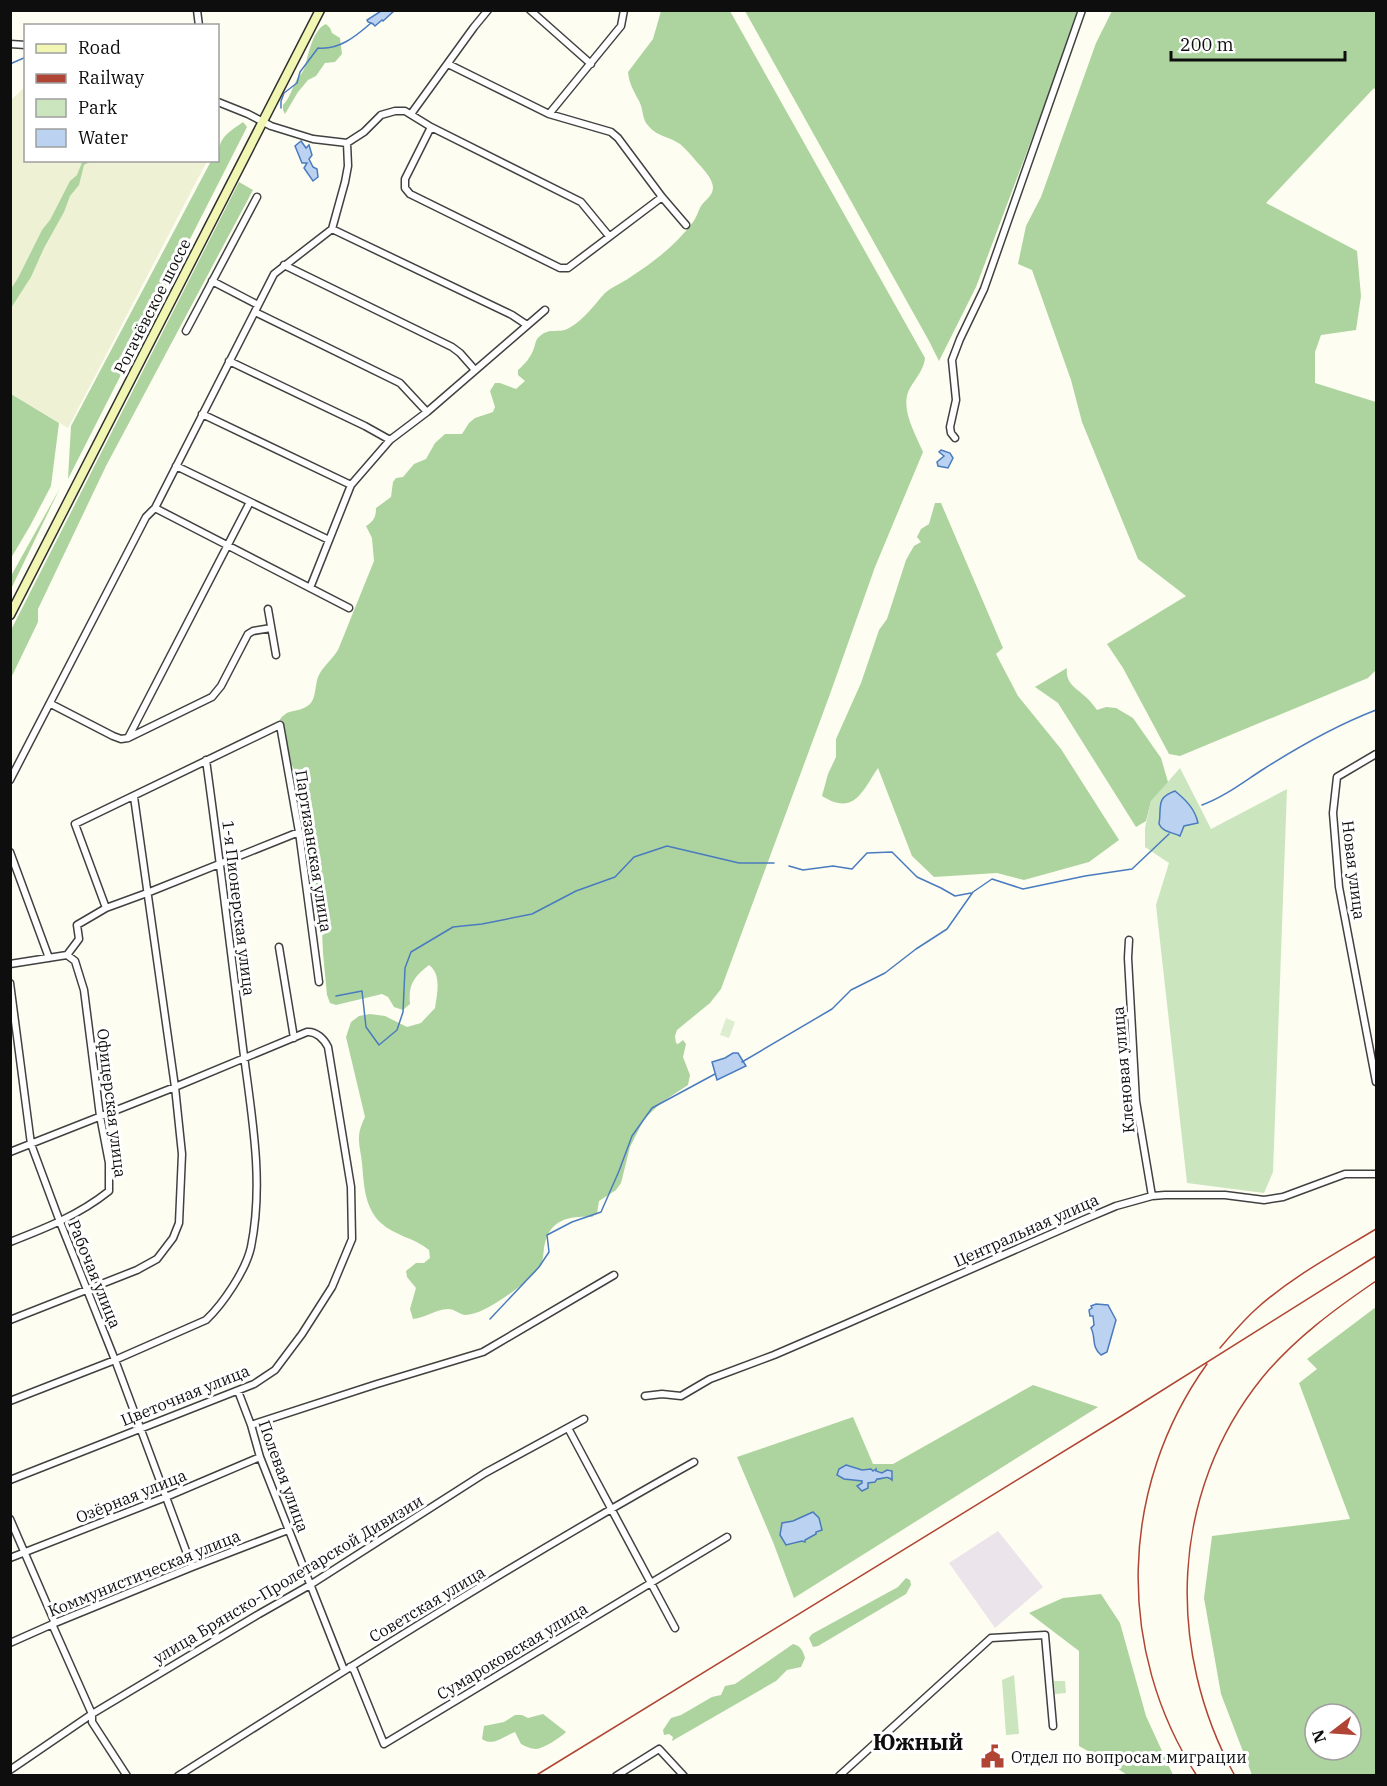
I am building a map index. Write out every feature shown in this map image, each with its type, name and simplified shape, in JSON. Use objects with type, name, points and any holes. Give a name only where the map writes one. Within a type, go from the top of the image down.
[{"type":"main road","name":"Рогачёвское шоссе","points":[[10,615],[320,10]]},
{"type":"street","points":[[411,114],[488,10]]},
{"type":"street","points":[[530,10],[591,63]]},
{"type":"street","points":[[549,114],[621,26],[624,10]]},
{"type":"street","points":[[955,438],[950,427],[956,400],[952,360],[984,290],[1082,10]]},
{"type":"street","points":[[448,64],[549,114],[611,132],[686,225]]},
{"type":"street","points":[[219,102],[272,126],[313,138],[347,143],[364,132],[381,115],[405,111],[431,127],[581,202],[609,237]]},
{"type":"street","points":[[431,127],[405,179],[405,188],[410,194],[560,268],[568,268],[662,196]]},
{"type":"street","points":[[10,780],[146,517],[155,508],[274,274],[332,229],[348,166],[347,143]]},
{"type":"street","points":[[186,331],[257,197]]},
{"type":"street","points":[[332,229],[512,315],[527,325]]},
{"type":"street","points":[[284,265],[452,347],[475,370]]},
{"type":"street","points":[[212,281],[258,305]]},
{"type":"street","points":[[310,588],[351,485],[390,440],[427,412],[545,310]]},
{"type":"street","points":[[255,312],[400,383],[427,412]]},
{"type":"street","points":[[229,361],[390,440]]},
{"type":"street","points":[[202,414],[351,485]]},
{"type":"street","points":[[176,466],[329,540]]},
{"type":"street","points":[[128,738],[250,502]]},
{"type":"street","points":[[155,508],[349,608]]},
{"type":"street","points":[[268,609],[276,655]]},
{"type":"street","points":[[51,704],[113,736],[121,739],[128,738],[212,697],[221,686],[248,634],[271,628]]},
{"type":"street","name":"Партизанская улица","points":[[206,760],[280,725],[299,832],[319,982]]},
{"type":"street","name":"Новая улица","points":[[1377,754],[1337,777],[1333,813],[1339,887],[1377,1082]]},
{"type":"street","points":[[106,908],[75,824],[206,760]]},
{"type":"street","name":"1-я Пионерская улица","points":[[10,1401],[115,1360],[206,1320],[217,1309],[238,1278],[250,1250],[257,1197],[253,1126],[206,760]]},
{"type":"street","points":[[10,1320],[137,1270],[157,1259],[173,1238],[179,1223],[182,1154],[175,1087],[134,797]]},
{"type":"street","points":[[10,964],[67,955],[79,939],[77,925],[106,908],[299,832]]},
{"type":"street","points":[[10,852],[49,958]]},
{"type":"street","name":"Кленовая улица","points":[[1129,940],[1136,1101],[1152,1196]]},
{"type":"street","points":[[10,1152],[294,1038],[279,948]]},
{"type":"street","name":"Офицерская улица","points":[[60,1222],[93,1204],[109,1191],[109,1163],[100,1116],[84,990],[75,961],[67,955]]},
{"type":"street","name":"Рабочая улица","points":[[10,983],[31,1144],[192,1567]]},
{"type":"street","name":"Цветочная улица","points":[[10,1480],[254,1384],[275,1370],[302,1335],[332,1287],[352,1239],[351,1187],[328,1047],[326,1042],[313,1032],[294,1038]]},
{"type":"street","name":"Центральная улица","points":[[645,1396],[662,1394],[681,1396],[701,1384],[846,1324],[1104,1211],[1152,1196],[1225,1195],[1264,1200],[1283,1197],[1345,1174],[1377,1174]]},
{"type":"street","points":[[10,1242],[60,1222]]},
{"type":"street","points":[[251,1425],[483,1352],[614,1275]]},
{"type":"street","name":"Полевая улица","points":[[238,1391],[288,1530],[347,1669]]},
{"type":"street","name":"улица Брянско-Пролетарской Дивизии","points":[[10,1770],[92,1714],[310,1585],[485,1473],[584,1419]]},
{"type":"street","points":[[568,1428],[675,1628]]},
{"type":"street","name":"Озёрная улица","points":[[10,1558],[166,1497],[260,1457]]},
{"type":"street","name":"Советская улица","points":[[178,1776],[347,1669],[611,1508],[694,1462]]},
{"type":"street","points":[[10,1519],[92,1714],[92,1722],[127,1776]]},
{"type":"street","name":"Коммунистическая улица","points":[[10,1643],[53,1623],[288,1530]]},
{"type":"street","name":"Сумароковская улица","points":[[347,1669],[354,1670],[384,1744],[727,1537]]},
{"type":"street","points":[[839,1776],[992,1638],[1045,1635],[1053,1726]]},
{"type":"street","points":[[616,1776],[659,1749],[684,1776]]},
{"type":"shaded area","points":[[998,1531],[1043,1587],[995,1628],[949,1563]]},
{"type":"green space","points":[[661,11],[730,11],[925,358],[907,395],[906,403],[909,420],[923,452],[875,567],[721,989],[710,1003],[677,1030],[676,1043],[683,1040],[686,1044],[683,1057],[690,1075],[688,1085],[662,1102],[644,1119],[630,1147],[621,1183],[616,1190],[599,1201],[597,1213],[592,1217],[569,1218],[552,1229],[545,1243],[541,1265],[523,1284],[489,1307],[477,1312],[465,1315],[444,1309],[413,1319],[410,1309],[416,1288],[407,1277],[406,1271],[416,1263],[424,1263],[430,1258],[429,1250],[381,1223],[368,1203],[359,1142],[359,1134],[365,1117],[346,1037],[351,1022],[359,1016],[370,1014],[385,1016],[407,1027],[421,1023],[435,1008],[436,974],[429,965],[419,973],[411,986],[410,1004],[403,1010],[394,1007],[388,997],[382,994],[336,1005],[330,1003],[327,995],[321,909],[305,836],[297,774],[288,752],[278,737],[276,727],[284,715],[310,704],[320,673],[338,650],[374,561],[372,538],[366,526],[374,518],[376,508],[391,497],[393,482],[396,478],[403,477],[414,464],[426,459],[435,443],[445,434],[462,434],[475,418],[493,412],[495,407],[490,391],[495,383],[516,389],[525,381],[518,375],[518,370],[533,351],[538,337],[547,332],[565,330],[574,325],[611,288],[665,252],[687,230],[701,206],[712,193],[713,187],[709,176],[686,150],[675,141],[658,134],[646,123],[629,80],[628,72],[653,39]]},
{"type":"green space","points":[[745,11],[1078,11],[976,287],[939,361],[929,341]]},
{"type":"green space","points":[[1112,11],[1376,11],[1376,91],[1374,88],[1266,203],[1357,251],[1361,296],[1356,330],[1321,335],[1315,352],[1315,383],[1376,402],[1376,670],[1368,678],[1180,756],[1169,754],[1123,668],[1107,644],[1186,596],[1138,559],[1082,422],[1071,380],[1032,270],[1018,264],[1026,226],[1041,197],[1096,43]]},
{"type":"green space","points":[[326,24],[332,33],[340,38],[342,54],[335,62],[325,63],[316,76],[308,80],[285,114],[283,105],[304,69],[314,37]]},
{"type":"green space","points":[[24,88],[24,162],[206,162],[68,428],[11,394],[10,101]]},
{"type":"green space","points":[[243,122],[247,127],[68,479],[71,426],[210,162],[219,162],[221,141]]},
{"type":"green space","points":[[82,162],[89,162],[84,165],[79,185],[70,196],[31,277],[11,308],[11,289],[70,181],[77,175]]},
{"type":"green space","points":[[239,182],[253,190],[106,466],[38,609],[38,622],[11,678],[11,630]]},
{"type":"green space","points":[[11,394],[59,423],[51,486],[11,558]]},
{"type":"green space","points":[[60,488],[11,589],[11,576]]},
{"type":"green space","points":[[935,503],[941,503],[1003,648],[996,654],[1018,696],[1061,749],[1119,840],[1089,862],[1024,880],[997,873],[934,877],[912,856],[878,768],[862,793],[850,802],[833,802],[822,796],[836,757],[836,739],[861,683],[879,630],[887,619],[906,560],[914,546],[921,542],[917,537],[921,529],[929,524]]},
{"type":"green space","points":[[1067,668],[1070,682],[1097,710],[1106,707],[1116,708],[1133,718],[1161,758],[1168,782],[1151,801],[1146,821],[1136,827],[1058,703],[1035,687]]},
{"type":"green space","points":[[1180,768],[1211,829],[1287,789],[1273,1172],[1264,1193],[1187,1183],[1156,905],[1169,863],[1145,847],[1145,828],[1151,801]]},
{"type":"green space","points":[[726,1018],[735,1022],[729,1038],[720,1035]]},
{"type":"green space","points":[[1376,1307],[1376,1775],[1252,1775],[1221,1694],[1204,1598],[1212,1536],[1350,1519],[1299,1383],[1317,1369],[1307,1359]]},
{"type":"green space","points":[[1033,1385],[1098,1407],[794,1598],[737,1457],[853,1417],[873,1464],[893,1464]],"holes":[[[846,1465],[882,1473],[891,1471],[893,1475],[888,1478],[877,1478],[875,1482],[868,1483],[868,1488],[862,1491],[862,1481],[844,1479],[837,1475],[839,1469]],[[813,1512],[820,1531],[816,1534],[798,1541],[781,1535],[782,1523]]]},
{"type":"green space","points":[[906,1578],[910,1580],[911,1585],[906,1594],[813,1647],[809,1638],[812,1634],[898,1587]]},
{"type":"green space","points":[[1101,1594],[1120,1623],[1146,1716],[1173,1775],[1127,1775],[1079,1746],[1079,1651],[1029,1613],[1063,1598]]},
{"type":"green space","points":[[793,1644],[800,1647],[804,1655],[801,1667],[787,1670],[776,1681],[672,1741],[673,1737],[669,1734],[664,1735],[663,1730],[671,1718],[681,1715],[712,1697],[721,1695],[725,1686],[735,1684]]},
{"type":"green space","points":[[1014,1675],[1019,1734],[1006,1735],[1002,1680]]},
{"type":"green space","points":[[1054,1681],[1065,1681],[1066,1693],[1055,1694]]},
{"type":"green space","points":[[543,1714],[566,1732],[543,1747],[534,1749],[521,1744],[515,1732],[490,1742],[482,1739],[484,1726],[504,1722],[515,1715],[528,1718]]},
{"type":"water","points":[[381,11],[394,11],[375,26],[368,22],[367,20]]},
{"type":"water","points":[[301,141],[306,148],[309,145],[312,155],[309,159],[313,167],[317,169],[318,177],[313,181],[304,168],[307,163],[302,163],[295,146]]},
{"type":"water","points":[[941,450],[950,453],[953,458],[948,468],[938,466],[937,462],[944,456],[939,452]]},
{"type":"water","points":[[1175,791],[1190,805],[1198,823],[1184,826],[1180,836],[1166,831],[1159,824],[1162,800]]},
{"type":"water","points":[[738,1053],[746,1066],[717,1080],[712,1062]]},
{"type":"water","points":[[1096,1304],[1108,1305],[1116,1320],[1107,1352],[1101,1355],[1095,1345],[1091,1328],[1094,1325],[1093,1316],[1090,1316],[1089,1310]]},
{"type":"water","points":[[846,1465],[862,1470],[876,1469],[882,1473],[887,1470],[892,1471],[892,1480],[887,1477],[877,1479],[875,1482],[868,1483],[868,1488],[862,1491],[857,1486],[862,1481],[844,1479],[837,1475],[839,1469]]},
{"type":"water","points":[[813,1512],[819,1518],[822,1530],[816,1532],[805,1542],[786,1545],[780,1535],[782,1523]]},
{"type":"waterway","points":[[281,108],[284,93],[297,83],[300,72],[318,48],[340,45],[353,38],[371,23]]},
{"type":"waterway","points":[[10,64],[24,58]]},
{"type":"waterway","points":[[1202,805],[1225,794],[1318,737],[1376,710]]},
{"type":"waterway","points":[[742,1062],[832,1009],[851,990],[885,973],[947,929],[973,892],[992,879],[1023,889],[1132,869],[1169,834]]},
{"type":"waterway","points":[[336,996],[362,991],[366,1027],[379,1045],[397,1030],[403,1012],[405,968],[411,952],[453,927],[532,914],[576,891],[615,877],[634,857],[667,846],[739,863],[774,863]]},
{"type":"waterway","points":[[789,866],[803,870],[833,866],[852,869],[867,853],[892,852],[917,877],[955,896],[971,893]]},
{"type":"waterway","points":[[490,1319],[539,1267],[549,1252],[547,1235],[572,1222],[601,1212],[632,1136],[652,1108],[715,1074]]},
{"type":"railway","points":[[1220,1348],[1251,1314],[1283,1287],[1376,1229]]},
{"type":"railway","points":[[535,1776],[1123,1415],[1376,1256]]},
{"type":"railway","points":[[1235,1776],[1212,1727],[1197,1676],[1189,1624],[1188,1572],[1195,1521],[1209,1470],[1232,1423],[1274,1364],[1316,1325],[1376,1281]]},
{"type":"railway","points":[[1197,1776],[1170,1727],[1152,1675],[1141,1622],[1138,1568],[1144,1515],[1157,1462],[1178,1412],[1207,1364]]},
{"type":"place","name":"Отдел по вопросам миграции","points":[[993,1757]]},
{"type":"district","name":"Южный","points":[[918,1741]]}]
